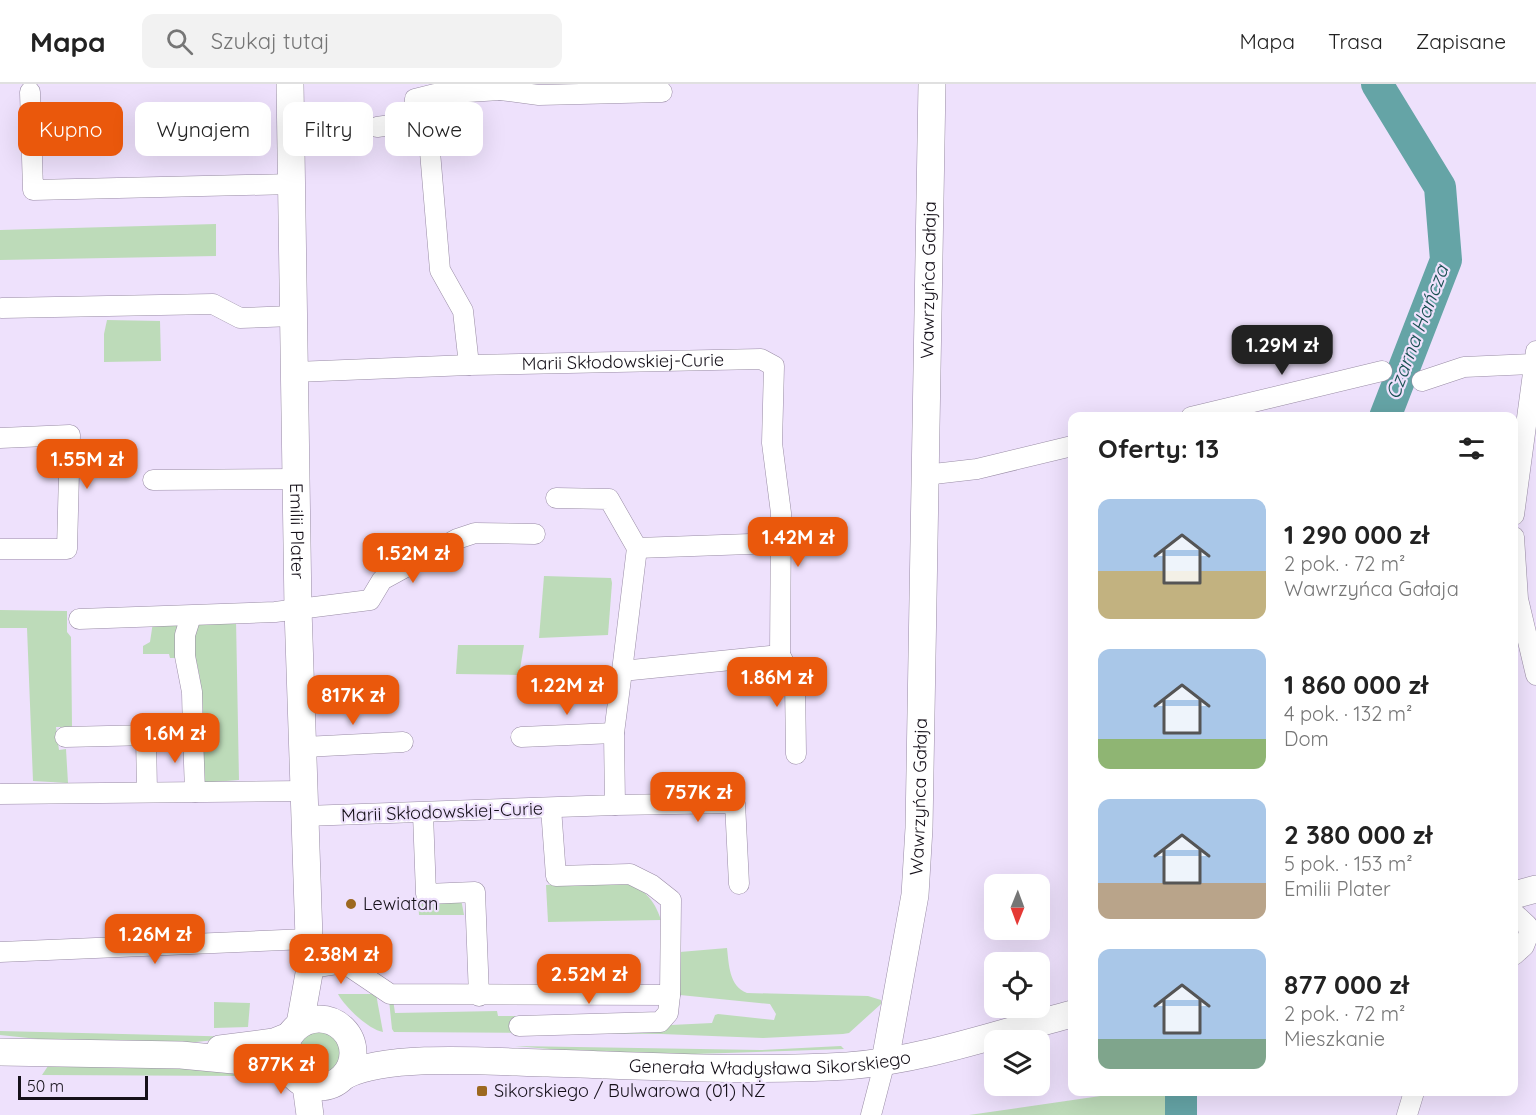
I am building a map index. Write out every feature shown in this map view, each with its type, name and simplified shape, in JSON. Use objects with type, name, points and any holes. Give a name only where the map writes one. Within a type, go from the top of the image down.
[{"type":"street","name":"Emilii Plater","points":[[290,84],[290,102]]},
{"type":"street","name":"Wawrzyńca Gałaja","points":[[871,1115],[885,1061],[915,895],[932,84]]},
{"type":"street","points":[[415,102],[415,99],[435,94],[499,87],[539,95],[662,92]]},
{"type":"street","points":[[30,92],[33,190],[292,184]]},
{"type":"street","points":[[377,127],[385,126]]},
{"type":"street","name":"Emilii Plater","points":[[291,156],[298,609],[304,747],[307,939],[310,968],[295,1030]]},
{"type":"street","points":[[430,156],[440,270],[463,311],[469,365]]},
{"type":"street","points":[[2,308],[213,304],[240,318],[293,316]]},
{"type":"street","points":[[1422,381],[1464,367],[1535,358],[1533,393],[1518,489]]},
{"type":"street","name":"Marii Skłodowskiej-Curie","points":[[295,372],[469,365],[761,359],[774,366],[772,443],[781,513],[780,655],[795,683],[796,754]]},
{"type":"street","points":[[1212,412],[1382,371]]},
{"type":"street","points":[[0,438],[70,435],[67,549],[0,549]]},
{"type":"street","points":[[925,476],[977,469],[1068,447]]},
{"type":"street","points":[[153,480],[297,479]]},
{"type":"street","points":[[556,498],[609,499],[637,548],[614,733],[615,805]]},
{"type":"street","points":[[79,619],[191,616],[298,609],[370,600],[382,580],[457,539],[475,533],[509,540],[535,534]]},
{"type":"street","points":[[637,548],[779,543]]},
{"type":"street","points":[[1518,599],[1536,675]]},
{"type":"street","points":[[191,616],[185,635],[185,656],[192,692],[195,792]]},
{"type":"street","points":[[622,671],[780,655]]},
{"type":"street","points":[[521,737],[614,733]]},
{"type":"street","points":[[64,737],[193,734]]},
{"type":"street","points":[[146,735],[147,792]]},
{"type":"street","points":[[304,747],[403,742]]},
{"type":"street","name":"Marii Skłodowskiej-Curie","points":[[0,794],[195,792],[423,814],[615,805],[735,803],[739,884]]},
{"type":"street","points":[[519,1026],[660,1022],[669,1013],[672,900],[652,885],[630,874],[556,876],[551,808]]},
{"type":"street","points":[[423,814],[426,894],[475,892],[479,996]]},
{"type":"street","points":[[1518,894],[1536,889]]},
{"type":"street","points":[[1518,917],[1527,925],[1529,933],[1524,946],[1518,951]]},
{"type":"street","points":[[0,952],[307,939]]},
{"type":"street","points":[[1518,953],[1536,946]]},
{"type":"street","points":[[310,968],[344,963],[390,994],[670,995]]},
{"type":"street","name":"Emilii Plater","points":[[310,968],[341,1030]]},
{"type":"street","name":"Generała Władysława Sikorskiego","points":[[0,1052],[181,1055],[276,1064],[317,1079],[362,1067],[462,1061],[742,1068],[848,1065],[926,1053],[1068,1015]]},
{"type":"street","points":[[310,1115],[317,1079],[354,1058],[341,1030],[315,1019],[295,1030],[285,1052],[317,1079],[328,1115]]},
{"type":"street","name":"Generała Władysława Sikorskiego","points":[[181,1055],[274,1042],[295,1030]]},
{"type":"street","name":"Generała Władysława Sikorskiego","points":[[341,1030],[370,1046],[462,1061]]},
{"type":"street","points":[[1407,1115],[1413,1096]]},
{"type":"green space","points":[[216,224],[216,256],[0,260],[0,230]]},
{"type":"green space","points":[[107,320],[160,321],[161,361],[104,362],[104,334]]},
{"type":"green space","points":[[544,576],[611,578],[608,635],[539,638]]},
{"type":"green space","points":[[0,610],[67,611],[67,632],[71,637],[72,727],[56,727],[59,750],[66,749],[68,783],[33,781],[27,628],[0,628]]},
{"type":"green space","points":[[236,619],[239,780],[201,783],[200,678],[197,664],[183,658],[170,658],[169,654],[143,654],[143,646],[150,642],[153,622]]},
{"type":"green space","points":[[458,645],[524,645],[519,675],[456,674]]},
{"type":"green space","points":[[619,881],[634,886],[646,894],[651,899],[661,920],[548,922],[546,885]]},
{"type":"green space","points":[[461,899],[464,915],[419,915],[418,900]]},
{"type":"green space","points":[[727,948],[733,980],[741,990],[747,993],[868,996],[881,1000],[881,1004],[849,1033],[843,1034],[763,1038],[661,1034],[394,1032],[392,1029],[389,1000],[393,999],[395,1013],[497,1011],[498,1016],[517,1016],[516,1032],[667,1028],[671,1025],[712,1023],[715,1015],[718,1014],[774,1020],[776,1014],[770,1004],[680,995],[680,952]]},
{"type":"green space","points":[[338,994],[376,994],[383,1032],[371,1027],[358,1017]]},
{"type":"green space","points":[[214,1002],[250,1003],[248,1027],[214,1028]]},
{"type":"green space","points":[[315,1019],[331,1022],[343,1029],[351,1039],[353,1051],[351,1063],[345,1074],[334,1083],[318,1088],[286,1061],[285,1052],[307,1021]]},
{"type":"green space","points":[[0,1031],[245,1037],[166,1045],[57,1041],[0,1035]]},
{"type":"green space","points":[[515,1046],[761,1050],[841,1046],[844,1049],[664,1055],[595,1053]]},
{"type":"green space","points":[[55,1064],[249,1068],[249,1076],[42,1075],[48,1066]]},
{"type":"green space","points":[[1100,1096],[1172,1096],[1174,1115],[969,1115]]},
{"type":"waterway","name":"Czarna Hańcza","points":[[1377,84],[1440,187],[1446,260],[1387,412]]},
{"type":"waterway","name":"Czarna Hańcza","points":[[1181,1096],[1181,1115]]},
{"type":"tunnel","points":[[373,127],[377,127]]},
{"type":"place","name":"Lewiatan","points":[[351,904]]},
{"type":"place","name":"Sikorskiego / Bulwarowa (01) NŻ","points":[[482,1091]]}]
